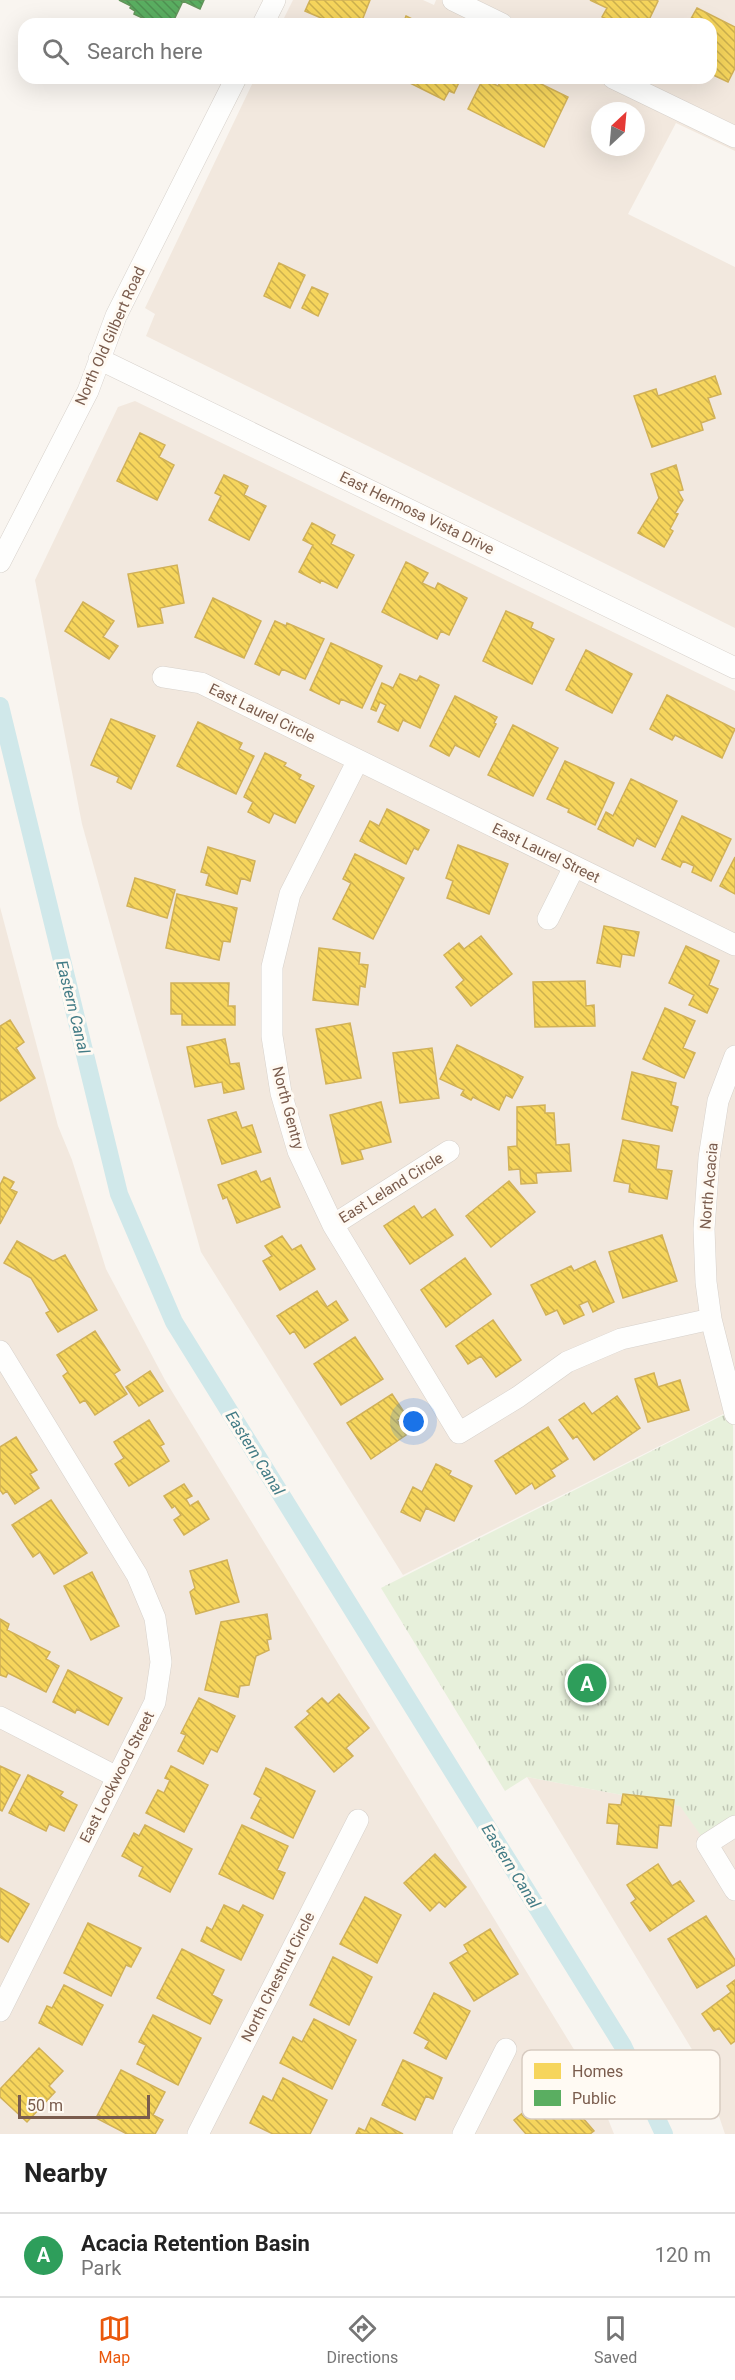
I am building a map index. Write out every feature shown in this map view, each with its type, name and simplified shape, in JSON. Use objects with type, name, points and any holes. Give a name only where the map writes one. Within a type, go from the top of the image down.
[{"type":"street","points":[[266,18],[275,0]]},
{"type":"street","points":[[453,0],[490,18]]},
{"type":"street","name":"North Old Gilbert Road","points":[[0,562],[88,391],[116,316],[233,84]]},
{"type":"street","points":[[625,84],[735,137]]},
{"type":"street","name":"East Hermosa Vista Drive","points":[[99,359],[735,668]]},
{"type":"street","name":"East Laurel Circle","points":[[163,677],[201,683],[358,760]]},
{"type":"street","name":"East Laurel Street","points":[[358,760],[735,945]]},
{"type":"street","name":"North Gentry","points":[[358,760],[290,894],[272,967],[272,1036],[281,1093],[298,1151],[333,1225],[459,1433],[518,1397],[567,1362],[621,1339],[711,1319]]},
{"type":"street","points":[[548,918],[574,867]]},
{"type":"street","name":"North Acacia","points":[[735,1056],[718,1101],[709,1158],[704,1229],[706,1282],[711,1319],[735,1414]]},
{"type":"street","name":"East Leland Circle","points":[[333,1225],[449,1151]]},
{"type":"street","name":"East Lockwood Street","points":[[0,1351],[137,1575],[155,1618],[161,1662],[155,1702],[6,1987],[0,2011]]},
{"type":"street","points":[[0,1717],[117,1777]]},
{"type":"street","name":"North Chestnut Circle","points":[[198,2134],[358,1820]]},
{"type":"street","points":[[735,1826],[707,1844],[735,1890]]},
{"type":"street","points":[[463,2134],[506,2049]]},
{"type":"shaded area","points":[[293,0],[423,0],[434,5],[436,0],[735,0],[735,151],[676,123],[628,214],[735,267],[735,628],[146,336],[155,314],[145,308],[252,84],[717,84],[717,18],[284,18]]},
{"type":"shaded area","points":[[135,401],[735,691],[735,1408],[403,1575],[201,1252],[82,824],[35,580],[118,407]]},
{"type":"shaded area","points":[[0,907],[58,1126],[72,1160],[106,1269],[165,1380],[574,2050],[522,2050],[522,2119],[608,2119],[614,2134],[0,2134]]},
{"type":"shaded area","points":[[527,1777],[681,1806],[707,1843],[735,1826],[735,2134],[725,2134],[720,2119],[720,2050],[692,2050]]},
{"type":"green space","points":[[733,1410],[735,1826],[707,1844],[680,1806],[527,1777],[505,1791],[381,1588]]},
{"type":"building: Homes","points":[[310,0],[370,0],[363,18],[321,18],[305,11]]},
{"type":"building: Homes","points":[[590,0],[658,1],[650,18],[604,18],[602,17],[607,8]]},
{"type":"building: Homes","points":[[697,8],[717,18],[691,18]]},
{"type":"building: Homes","points":[[717,18],[735,27],[735,68],[728,82],[717,77]]},
{"type":"building: Homes","points":[[412,84],[458,84],[454,93],[449,91],[444,100]]},
{"type":"building: Homes","points":[[480,84],[498,86],[499,84],[541,84],[568,97],[544,147],[468,109]]},
{"type":"building: Homes","points":[[279,263],[305,275],[290,308],[264,296]]},
{"type":"building: Homes","points":[[312,287],[328,294],[318,316],[302,308]]},
{"type":"building: Homes","points":[[715,376],[721,394],[708,398],[715,418],[701,423],[703,430],[652,447],[634,396],[656,389],[658,396]]},
{"type":"building: Homes","points":[[140,433],[165,445],[159,457],[174,465],[157,500],[117,481]]},
{"type":"building: Homes","points":[[676,465],[683,490],[678,491],[683,500],[675,513],[678,514],[670,529],[673,531],[664,547],[638,533],[659,498],[651,474]]},
{"type":"building: Homes","points":[[224,475],[248,486],[244,495],[266,506],[249,540],[209,520],[221,496],[215,493]]},
{"type":"building: Homes","points":[[312,523],[335,535],[331,544],[354,555],[337,588],[321,580],[320,583],[299,572],[313,545],[303,540]]},
{"type":"building: Homes","points":[[406,562],[428,573],[422,583],[435,589],[438,583],[467,598],[449,635],[441,631],[437,639],[382,612]]},
{"type":"building: Homes","points":[[177,565],[184,603],[160,608],[163,623],[138,627],[128,574]]},
{"type":"building: Homes","points":[[213,598],[261,621],[244,658],[195,637]]},
{"type":"building: Homes","points":[[83,602],[114,621],[103,637],[118,646],[109,659],[65,631]]},
{"type":"building: Homes","points":[[506,611],[533,623],[531,628],[554,639],[532,684],[483,661]]},
{"type":"building: Homes","points":[[275,621],[286,626],[287,623],[324,639],[305,679],[282,669],[279,675],[255,664]]},
{"type":"building: Homes","points":[[331,643],[382,666],[362,708],[341,699],[339,704],[310,690]]},
{"type":"building: Homes","points":[[586,650],[632,674],[612,713],[566,690]]},
{"type":"building: Homes","points":[[400,674],[417,681],[420,676],[439,685],[420,728],[403,720],[398,731],[378,722],[386,705],[380,702],[376,711],[371,709],[382,683],[393,688]]},
{"type":"building: Homes","points":[[667,695],[735,729],[722,758],[675,735],[672,740],[650,729]]},
{"type":"building: Homes","points":[[455,696],[497,717],[494,723],[496,724],[479,757],[455,745],[449,756],[430,746]]},
{"type":"building: Homes","points":[[111,719],[155,736],[131,789],[117,782],[119,777],[91,765]]},
{"type":"building: Homes","points":[[198,722],[242,743],[239,749],[254,756],[236,794],[177,766]]},
{"type":"building: Homes","points":[[513,725],[558,748],[533,796],[488,775]]},
{"type":"building: Homes","points":[[265,753],[286,763],[284,766],[301,775],[299,779],[314,786],[295,823],[274,813],[269,823],[248,812],[253,802],[244,797]]},
{"type":"building: Homes","points":[[565,761],[614,783],[595,825],[547,799]]},
{"type":"building: Homes","points":[[631,779],[677,801],[655,847],[637,838],[633,846],[598,829],[606,812],[613,816]]},
{"type":"building: Homes","points":[[387,809],[429,830],[418,850],[414,848],[406,864],[360,841],[370,821],[379,826]]},
{"type":"building: Homes","points":[[682,816],[731,839],[711,881],[692,872],[694,866],[683,861],[680,867],[662,859]]},
{"type":"building: Homes","points":[[458,845],[508,864],[489,914],[447,898],[453,881],[446,878]]},
{"type":"building: Homes","points":[[208,847],[255,861],[250,881],[241,878],[237,894],[206,885],[209,874],[201,872]]},
{"type":"building: Homes","points":[[355,854],[404,878],[373,939],[333,919],[351,883],[343,879]]},
{"type":"building: Homes","points":[[735,857],[735,894],[720,886]]},
{"type":"building: Homes","points":[[135,878],[175,890],[167,918],[127,906]]},
{"type":"building: Homes","points":[[177,894],[237,908],[230,942],[223,941],[219,960],[166,948]]},
{"type":"building: Homes","points":[[604,926],[639,932],[634,956],[622,954],[620,967],[597,963]]},
{"type":"building: Homes","points":[[481,936],[512,974],[471,1006],[456,987],[464,980],[444,955],[459,943],[464,949]]},
{"type":"building: Homes","points":[[686,946],[719,961],[709,985],[718,989],[707,1013],[689,1005],[694,995],[669,983]]},
{"type":"building: Homes","points":[[319,948],[360,953],[359,964],[368,965],[365,987],[360,986],[358,1005],[313,1000]]},
{"type":"building: Homes","points":[[585,981],[586,1006],[594,1005],[595,1026],[535,1027],[533,982]]},
{"type":"building: Homes","points":[[171,983],[229,983],[228,1006],[235,1006],[235,1025],[182,1025],[182,1014],[171,1014]]},
{"type":"building: Homes","points":[[665,1008],[695,1021],[683,1048],[695,1053],[684,1078],[643,1059]]},
{"type":"building: Homes","points":[[10,1020],[24,1042],[16,1048],[35,1078],[0,1101],[0,1026]]},
{"type":"building: Homes","points":[[350,1023],[361,1078],[326,1084],[316,1029]]},
{"type":"building: Homes","points":[[225,1039],[230,1064],[239,1063],[244,1089],[224,1093],[222,1082],[195,1087],[187,1047]]},
{"type":"building: Homes","points":[[457,1045],[523,1077],[512,1098],[506,1095],[499,1110],[473,1097],[471,1100],[461,1095],[464,1090],[440,1079]]},
{"type":"building: Homes","points":[[432,1048],[439,1098],[400,1103],[393,1053]]},
{"type":"building: Homes","points":[[632,1072],[676,1083],[671,1105],[678,1107],[672,1131],[622,1119]]},
{"type":"building: Homes","points":[[381,1102],[391,1142],[360,1150],[363,1159],[342,1164],[330,1115]]},
{"type":"building: Homes","points":[[545,1105],[545,1113],[554,1113],[556,1145],[569,1144],[571,1171],[536,1173],[537,1183],[521,1184],[520,1169],[509,1170],[508,1147],[517,1146],[517,1107]]},
{"type":"building: Homes","points":[[236,1112],[242,1128],[252,1125],[261,1152],[222,1164],[208,1120]]},
{"type":"building: Homes","points":[[623,1140],[659,1146],[656,1169],[672,1171],[667,1199],[629,1192],[630,1184],[614,1181]]},
{"type":"building: Homes","points":[[256,1171],[261,1182],[270,1178],[280,1207],[237,1223],[227,1197],[223,1199],[218,1185]]},
{"type":"building: Homes","points":[[4,1177],[14,1182],[10,1189],[17,1192],[0,1224],[0,1185]]},
{"type":"building: Homes","points":[[509,1181],[535,1212],[491,1247],[466,1216]]},
{"type":"building: Homes","points":[[414,1206],[422,1218],[435,1209],[453,1235],[410,1264],[384,1226]]},
{"type":"building: Homes","points":[[662,1235],[677,1281],[623,1298],[609,1252]]},
{"type":"building: Homes","points":[[282,1236],[292,1250],[301,1245],[315,1269],[280,1290],[263,1261],[272,1256],[265,1246]]},
{"type":"building: Homes","points":[[17,1241],[53,1261],[65,1255],[97,1310],[58,1332],[46,1313],[50,1311],[31,1278],[4,1263]]},
{"type":"building: Homes","points":[[465,1258],[491,1294],[446,1327],[421,1290]]},
{"type":"building: Homes","points":[[595,1261],[614,1302],[593,1312],[588,1301],[579,1305],[584,1315],[564,1324],[557,1310],[546,1315],[531,1285],[571,1266],[574,1271]]},
{"type":"building: Homes","points":[[317,1291],[327,1307],[336,1301],[348,1320],[305,1348],[294,1331],[290,1334],[277,1316]]},
{"type":"building: Homes","points":[[493,1320],[521,1360],[496,1377],[481,1356],[468,1364],[456,1346]]},
{"type":"building: Homes","points":[[95,1331],[120,1370],[114,1374],[127,1394],[95,1415],[85,1400],[80,1403],[63,1376],[68,1372],[57,1355]]},
{"type":"building: Homes","points":[[355,1337],[383,1379],[341,1405],[314,1364]]},
{"type":"building: Homes","points":[[150,1371],[163,1391],[139,1406],[126,1387]]},
{"type":"building: Homes","points":[[654,1373],[658,1387],[680,1380],[689,1410],[648,1422],[635,1379]]},
{"type":"building: Homes","points":[[392,1394],[406,1415],[397,1420],[406,1435],[371,1459],[347,1423]]},
{"type":"building: Homes","points":[[617,1396],[640,1428],[594,1460],[577,1436],[573,1439],[559,1420],[584,1403],[592,1414]]},
{"type":"building: Homes","points":[[149,1420],[164,1444],[160,1446],[169,1461],[129,1486],[115,1464],[124,1458],[114,1442]]},
{"type":"building: Homes","points":[[548,1427],[568,1459],[551,1470],[555,1476],[535,1489],[532,1483],[516,1494],[495,1461]]},
{"type":"building: Homes","points":[[16,1437],[37,1470],[30,1474],[39,1488],[15,1504],[7,1491],[3,1494],[0,1490],[0,1447]]},
{"type":"building: Homes","points":[[436,1464],[451,1471],[449,1475],[472,1486],[454,1521],[426,1508],[420,1521],[401,1512],[413,1487],[422,1492]]},
{"type":"building: Homes","points":[[184,1484],[192,1496],[186,1499],[190,1506],[198,1501],[209,1519],[184,1535],[174,1520],[181,1515],[175,1506],[172,1508],[164,1496]]},
{"type":"building: Homes","points":[[51,1500],[87,1553],[54,1574],[40,1552],[33,1557],[12,1525]]},
{"type":"building: Homes","points":[[227,1560],[239,1602],[196,1614],[190,1592],[195,1588],[190,1571]]},
{"type":"building: Homes","points":[[92,1572],[119,1626],[91,1640],[64,1586]]},
{"type":"building: Homes","points":[[267,1614],[271,1639],[267,1640],[269,1650],[256,1656],[249,1685],[240,1686],[238,1697],[205,1690],[221,1622]]},
{"type":"building: Homes","points":[[0,1619],[9,1624],[7,1630],[50,1652],[46,1659],[59,1666],[46,1692],[8,1673],[6,1677],[0,1675]]},
{"type":"building: Homes","points":[[68,1670],[122,1698],[108,1725],[77,1709],[75,1713],[53,1702]]},
{"type":"building: Homes","points":[[339,1694],[369,1728],[346,1748],[353,1756],[334,1772],[295,1727],[310,1714],[307,1711],[322,1698],[328,1704]]},
{"type":"building: Homes","points":[[199,1698],[235,1716],[217,1752],[211,1749],[203,1764],[178,1751],[186,1735],[181,1733]]},
{"type":"building: Homes","points":[[0,1766],[20,1775],[2,1811],[0,1810]]},
{"type":"building: Homes","points":[[171,1766],[208,1785],[184,1832],[146,1813],[158,1790],[164,1793],[170,1780],[165,1778]]},
{"type":"building: Homes","points":[[266,1768],[315,1791],[293,1838],[251,1818],[261,1798],[254,1794]]},
{"type":"building: Homes","points":[[28,1775],[63,1792],[60,1796],[77,1805],[64,1831],[49,1824],[46,1831],[9,1813]]},
{"type":"building: Homes","points":[[623,1794],[674,1800],[671,1826],[659,1825],[657,1848],[617,1844],[619,1824],[607,1823],[609,1804],[621,1805]]},
{"type":"building: Homes","points":[[145,1825],[192,1849],[170,1892],[139,1876],[143,1867],[122,1856],[134,1833],[139,1836]]},
{"type":"building: Homes","points":[[242,1825],[288,1846],[277,1870],[285,1873],[273,1899],[219,1874]]},
{"type":"building: Homes","points":[[435,1854],[466,1887],[445,1907],[439,1902],[430,1911],[404,1883]]},
{"type":"building: Homes","points":[[658,1864],[672,1886],[680,1881],[694,1901],[650,1931],[631,1903],[636,1899],[627,1885]]},
{"type":"building: Homes","points":[[0,1888],[29,1904],[8,1942],[0,1937]]},
{"type":"building: Homes","points":[[365,1897],[401,1915],[377,1963],[340,1944]]},
{"type":"building: Homes","points":[[224,1905],[239,1912],[243,1905],[263,1915],[241,1960],[201,1941],[207,1927],[212,1930]]},
{"type":"building: Homes","points":[[706,1916],[735,1960],[735,1965],[697,1988],[668,1939]]},
{"type":"building: Homes","points":[[88,1923],[141,1948],[131,1967],[126,1965],[111,1996],[64,1973]]},
{"type":"building: Homes","points":[[490,1929],[518,1974],[474,2001],[450,1963],[468,1952],[464,1945]]},
{"type":"building: Homes","points":[[182,1949],[224,1970],[212,1995],[222,2000],[210,2024],[157,1998]]},
{"type":"building: Homes","points":[[333,1957],[372,1977],[349,2025],[310,2005]]},
{"type":"building: Homes","points":[[735,1980],[735,2041],[731,2044],[719,2028],[714,2031],[702,2014],[731,1992],[727,1986]]},
{"type":"building: Homes","points":[[64,1985],[103,2005],[82,2045],[39,2023],[47,2006],[52,2008]]},
{"type":"building: Homes","points":[[434,1993],[470,2011],[446,2059],[425,2048],[429,2041],[414,2033]]},
{"type":"building: Homes","points":[[153,2015],[201,2038],[178,2085],[137,2064],[146,2045],[139,2042]]},
{"type":"building: Homes","points":[[314,2019],[356,2040],[332,2089],[280,2063],[293,2037],[302,2042]]},
{"type":"building: Homes","points":[[39,2048],[63,2071],[49,2086],[55,2092],[27,2122],[0,2097],[0,2089]]},
{"type":"building: Homes","points":[[403,2060],[442,2078],[433,2099],[426,2096],[415,2120],[382,2105]]},
{"type":"building: Homes","points":[[121,2070],[165,2092],[153,2115],[163,2120],[155,2134],[127,2134],[96,2118]]},
{"type":"building: Homes","points":[[283,2078],[327,2100],[310,2134],[273,2134],[250,2123],[263,2096],[272,2101]]},
{"type":"building: Homes","points":[[522,2113],[522,2119],[584,2119],[594,2131],[590,2134],[526,2134],[514,2120]]},
{"type":"building: Homes","points":[[371,2118],[403,2134],[356,2134],[359,2128],[365,2131]]},
{"type":"building: Public","points":[[119,0],[204,0],[200,9],[183,1],[175,18],[142,18],[134,14],[135,11],[130,8],[131,6]]},
{"type":"waterway","name":"Eastern Canal","points":[[0,706],[119,1194],[174,1322],[625,2050]]},
{"type":"waterway","name":"Eastern Canal","points":[[657,2119],[664,2134]]},
{"type":"place","name":"Acacia Retention Basin","points":[[587,1683]]}]
